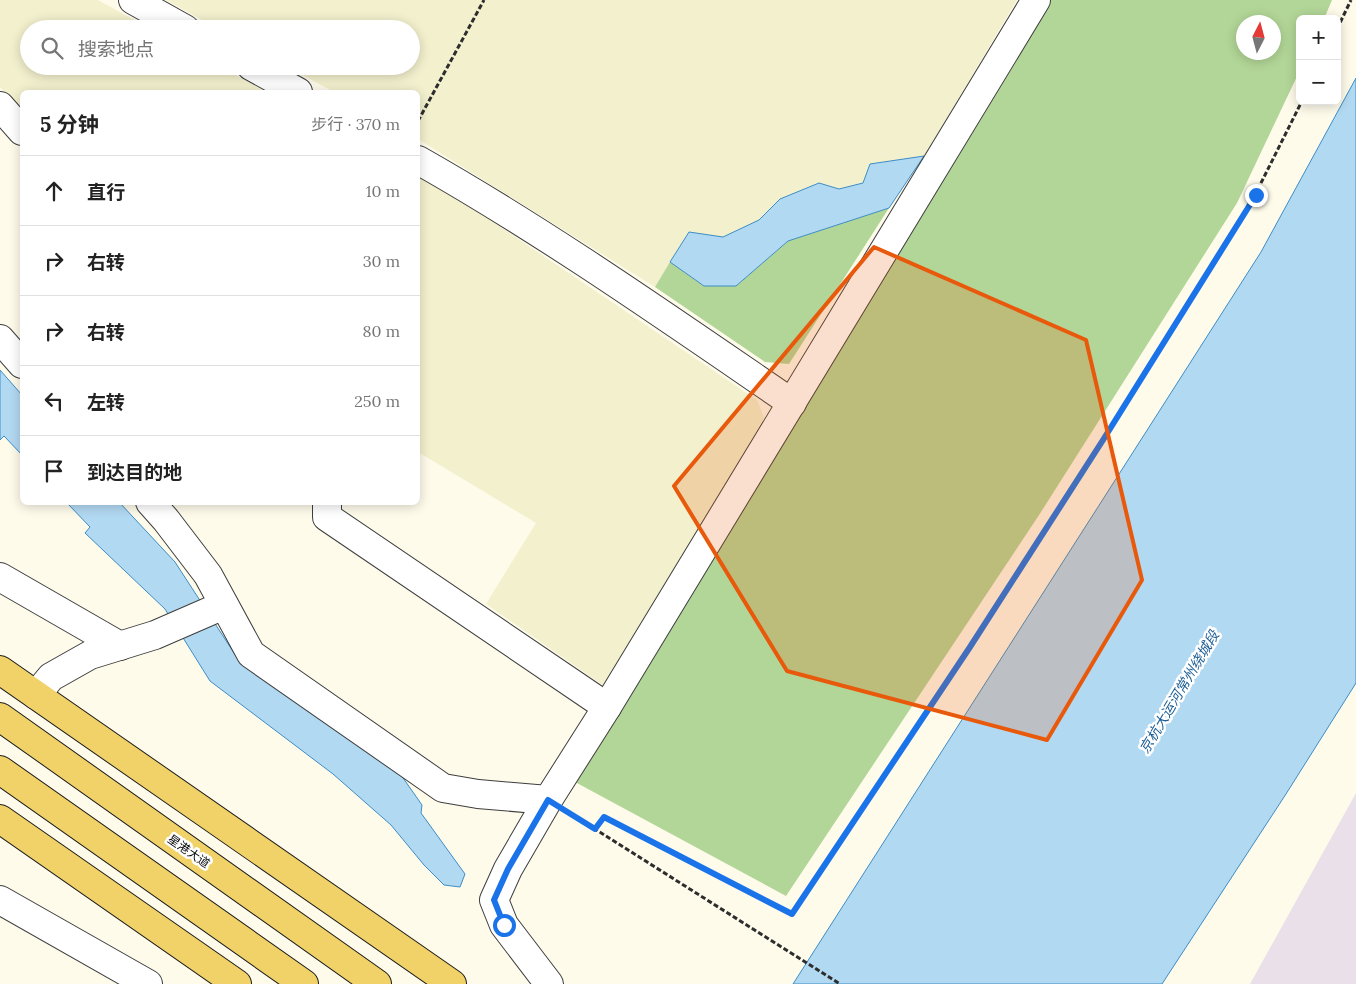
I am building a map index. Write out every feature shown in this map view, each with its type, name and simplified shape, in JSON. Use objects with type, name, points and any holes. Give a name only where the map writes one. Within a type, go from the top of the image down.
[{"type":"main road","points":[[0,670],[452,984]]},
{"type":"main road","name":"星港大道","points":[[0,717],[377,984]]},
{"type":"main road","points":[[0,770],[304,984]]},
{"type":"main road","points":[[0,819],[237,984]]},
{"type":"lane","points":[[133,0],[168,20]]},
{"type":"lane","points":[[549,984],[504,925],[494,900],[508,869],[548,800],[607,707],[1036,0]]},
{"type":"lane","points":[[267,75],[294,90]]},
{"type":"lane","points":[[0,106],[20,130]]},
{"type":"lane","points":[[420,161],[582,261],[792,403]]},
{"type":"lane","points":[[0,339],[20,362]]},
{"type":"lane","points":[[153,505],[208,575],[218,608],[251,654],[443,788],[478,794],[548,800]]},
{"type":"lane","points":[[327,505],[327,518],[607,707]]},
{"type":"lane","points":[[0,577],[120,646]]},
{"type":"lane","points":[[36,696],[51,677],[90,655],[155,636],[218,608]]},
{"type":"lane","points":[[0,900],[148,984]]},
{"type":"path","points":[[420,117],[484,0]]},
{"type":"path","points":[[1341,21],[1351,0]]},
{"type":"path","points":[[595,829],[604,817],[792,914],[970,647],[1103,440],[1256,195],[1300,105]]},
{"type":"path","points":[[548,800],[840,984]]},
{"type":"highlighted area","points":[[874,247],[1086,340],[1142,580],[1047,740],[787,671],[674,486]]},
{"type":"shaded area","points":[[0,0],[98,0],[135,20],[20,20],[20,75],[235,75],[262,90],[20,90],[20,110],[0,87]]},
{"type":"shaded area","points":[[166,0],[1017,0],[924,156],[870,164],[863,183],[839,189],[819,183],[780,199],[759,220],[723,237],[689,232],[655,287],[420,140],[420,90],[330,90],[303,75],[420,75],[420,20],[202,20]]},
{"type":"shaded area","points":[[420,177],[456,197],[757,400],[764,418],[604,686],[486,604],[536,523],[420,453]]},
{"type":"shaded area","points":[[1356,793],[1356,984],[1250,984]]},
{"type":"green space","points":[[1045,0],[1332,0],[1326,15],[1296,15],[1296,78],[1237,203],[1041,512],[786,896],[575,782]]},
{"type":"green space","points":[[889,208],[789,364],[765,362],[655,287],[670,262],[704,286],[736,286],[788,241]]},
{"type":"water","name":"京杭大运河常州绕城段","points":[[1356,78],[1356,683],[1162,984],[793,984],[1261,252]]},
{"type":"water","points":[[924,156],[889,208],[788,241],[736,286],[704,286],[670,262],[689,232],[723,237],[759,220],[780,199],[819,183],[839,189],[863,183],[870,164]]},
{"type":"water","points":[[0,370],[20,393],[20,453],[4,436],[0,440]]},
{"type":"water","points":[[69,505],[122,505],[175,562],[236,656],[403,768],[401,775],[422,805],[421,813],[465,874],[460,887],[444,885],[424,865],[391,825],[333,774],[210,681],[165,609],[85,533],[90,527]]},
{"type":"route","points":[[504,925],[494,900],[508,869],[548,800],[595,829],[604,817],[792,914],[970,647],[1103,440],[1256,195]]}]
